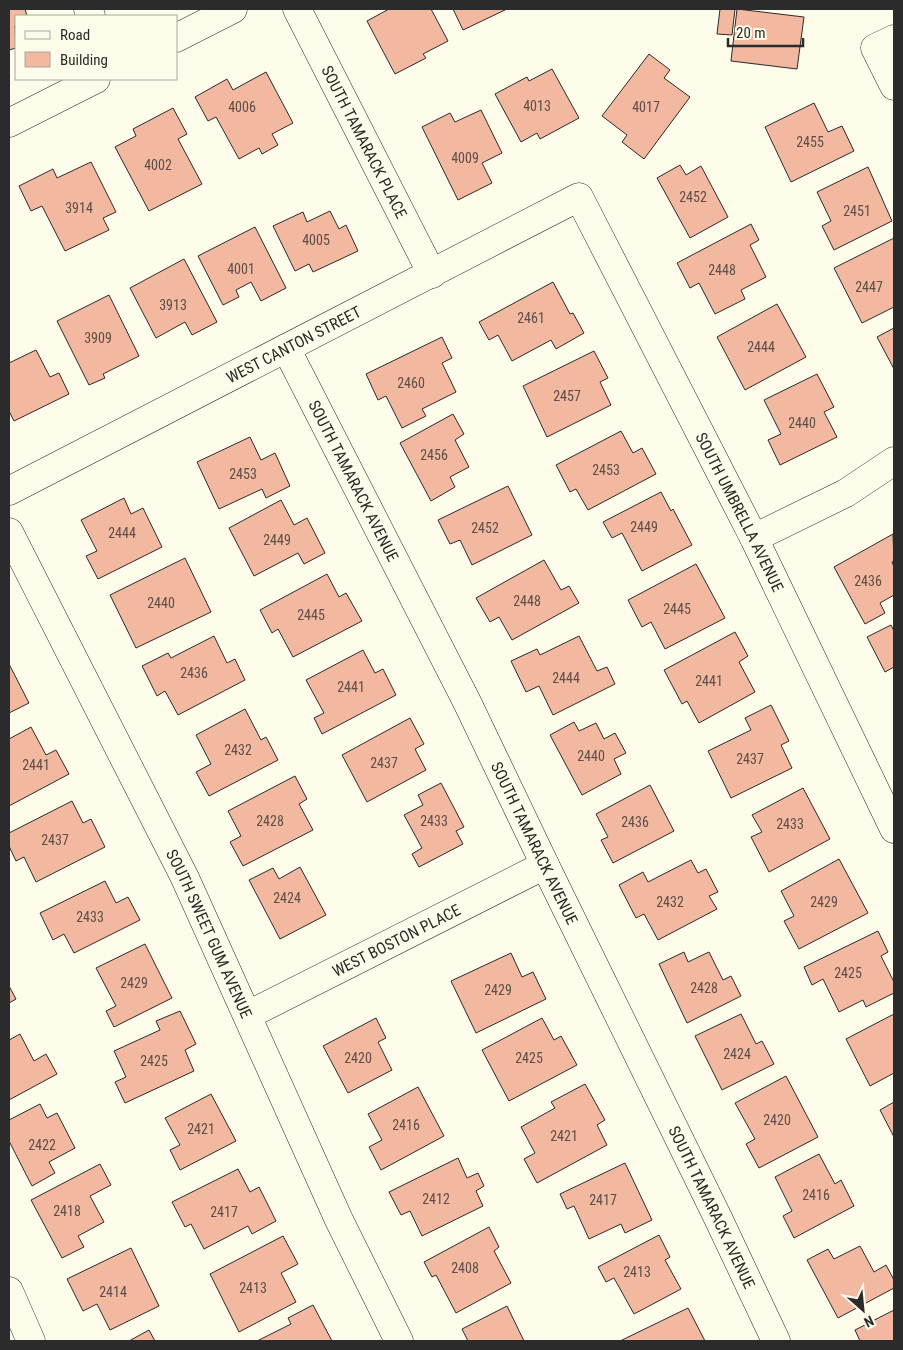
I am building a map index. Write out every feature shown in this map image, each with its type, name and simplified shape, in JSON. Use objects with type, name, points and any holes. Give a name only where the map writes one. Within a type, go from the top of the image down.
[{"type":"street","points":[[178,37],[233,9]]},
{"type":"street","name":"SOUTH TAMARACK PLACE","points":[[297,9],[432,274]]},
{"type":"street","points":[[885,43],[894,86]]},
{"type":"street","points":[[9,123],[94,80]]},
{"type":"street","name":"WEST CANTON STREET","points":[[9,491],[578,198]]},
{"type":"street","name":"SOUTH UMBRELLA AVENUE","points":[[578,198],[754,538],[894,828]]},
{"type":"street","name":"SOUTH TAMARACK AVENUE","points":[[286,348],[467,702],[776,1341]]},
{"type":"street","points":[[754,538],[846,493],[894,461]]},
{"type":"street","name":"SOUTH SWEET GUM AVENUE","points":[[9,532],[157,821],[208,927],[331,1202],[399,1341]]},
{"type":"street","name":"WEST BOSTON PLACE","points":[[248,1015],[545,865]]},
{"type":"street","points":[[9,1291],[31,1341]]},
{"type":"building","points":[[9,9],[25,9],[27,15],[15,15],[15,48],[9,50]]},
{"type":"building","points":[[389,9],[431,9],[448,41],[423,54],[426,58],[395,74],[367,21]]},
{"type":"building","points":[[453,9],[507,9],[463,30]]},
{"type":"building","points":[[720,9],[735,9],[732,35],[717,34]]},
{"type":"building","points":[[737,9],[804,17],[797,69],[731,61]]},
{"type":"building","points":[[649,54],[670,70],[664,78],[690,97],[644,159],[622,142],[627,135],[602,116]]},
{"type":"building","points":[[552,69],[579,118],[540,139],[537,133],[521,142],[495,94],[527,77],[529,81]]},
{"type":"building","points":[[266,72],[293,123],[272,134],[278,145],[262,154],[259,148],[239,159],[216,117],[208,121],[195,97],[227,79],[233,90]]},
{"type":"building","points":[[814,103],[828,132],[842,126],[854,151],[791,182],[765,127]]},
{"type":"building","points":[[173,108],[187,134],[178,139],[202,184],[149,211],[115,147],[136,136],[133,129]]},
{"type":"building","points":[[481,110],[502,153],[482,163],[492,183],[458,200],[422,127],[450,113],[455,122]]},
{"type":"building","points":[[91,162],[116,212],[103,218],[109,230],[65,251],[42,206],[31,211],[19,186],[53,169],[57,178]]},
{"type":"building","points":[[680,165],[686,175],[701,166],[728,217],[690,238],[657,178]]},
{"type":"building","points":[[868,167],[892,221],[834,250],[822,226],[831,221],[817,192]]},
{"type":"building","points":[[330,211],[339,229],[346,225],[358,251],[313,272],[309,264],[295,271],[273,226],[303,212],[307,222]]},
{"type":"building","points":[[751,224],[759,240],[750,245],[766,277],[741,290],[745,299],[715,314],[699,283],[690,288],[677,263]]},
{"type":"building","points":[[255,227],[286,288],[261,301],[251,282],[236,290],[239,297],[223,305],[198,256]]},
{"type":"building","points":[[894,238],[894,307],[862,323],[834,268]]},
{"type":"building","points":[[184,259],[217,322],[192,335],[185,322],[156,338],[130,288]]},
{"type":"building","points":[[553,282],[570,314],[573,313],[584,333],[556,349],[551,340],[512,361],[498,335],[489,340],[479,322]]},
{"type":"building","points":[[109,295],[139,356],[103,374],[105,378],[89,385],[57,321]]},
{"type":"building","points":[[777,304],[806,357],[745,390],[717,337]]},
{"type":"building","points":[[894,328],[894,369],[877,337]]},
{"type":"building","points":[[442,337],[452,358],[442,363],[456,392],[422,409],[426,416],[402,428],[386,396],[378,400],[366,374]]},
{"type":"building","points":[[36,350],[50,377],[59,373],[69,394],[14,421],[9,411],[9,363]]},
{"type":"building","points":[[594,351],[608,378],[600,382],[611,405],[547,437],[523,386]]},
{"type":"building","points":[[817,374],[834,407],[824,412],[837,437],[780,465],[768,440],[781,434],[764,400]]},
{"type":"building","points":[[453,414],[464,434],[455,440],[469,467],[450,477],[455,487],[431,501],[400,443]]},
{"type":"building","points":[[621,431],[633,453],[642,448],[656,474],[588,510],[576,489],[570,492],[556,465]]},
{"type":"building","points":[[250,437],[261,460],[275,453],[290,486],[266,498],[262,489],[219,509],[197,462]]},
{"type":"building","points":[[508,486],[532,535],[472,565],[460,540],[450,544],[438,520]]},
{"type":"building","points":[[661,492],[671,511],[673,509],[692,545],[642,571],[622,533],[612,538],[603,522]]},
{"type":"building","points":[[124,498],[131,514],[143,508],[162,547],[98,579],[86,556],[97,551],[81,520]]},
{"type":"building","points":[[281,500],[294,525],[307,518],[325,553],[304,564],[298,553],[254,576],[229,528]]},
{"type":"building","points":[[893,534],[894,595],[880,603],[885,613],[865,624],[834,567]]},
{"type":"building","points":[[185,558],[211,612],[136,648],[110,595]]},
{"type":"building","points":[[544,560],[561,590],[569,586],[579,603],[512,640],[499,617],[490,622],[476,598]]},
{"type":"building","points":[[696,564],[725,618],[665,649],[651,622],[642,627],[628,600]]},
{"type":"building","points":[[327,574],[339,597],[346,593],[362,621],[293,657],[278,629],[272,633],[260,610]]},
{"type":"building","points":[[891,625],[894,631],[894,667],[885,672],[867,637]]},
{"type":"building","points":[[735,632],[748,656],[739,662],[755,692],[699,723],[687,701],[682,704],[664,670]]},
{"type":"building","points":[[214,636],[227,663],[235,659],[245,680],[178,715],[165,691],[157,696],[142,666],[168,653],[171,658]]},
{"type":"building","points":[[579,636],[597,671],[607,667],[615,684],[553,715],[539,686],[526,692],[511,661],[537,649],[540,655]]},
{"type":"building","points":[[363,650],[375,673],[383,669],[396,695],[322,734],[314,718],[324,713],[306,680]]},
{"type":"building","points":[[9,664],[29,703],[9,713]]},
{"type":"building","points":[[771,705],[789,741],[781,745],[792,768],[731,798],[708,751],[751,730],[745,718]]},
{"type":"building","points":[[245,709],[261,740],[266,737],[278,760],[209,796],[196,772],[211,764],[196,735]]},
{"type":"building","points":[[410,718],[424,744],[415,749],[426,770],[367,802],[342,755]]},
{"type":"building","points":[[574,722],[579,731],[596,723],[604,739],[615,733],[626,753],[614,759],[621,774],[582,795],[550,735]]},
{"type":"building","points":[[31,727],[46,755],[56,750],[69,774],[9,806],[9,739]]},
{"type":"building","points":[[295,776],[307,799],[299,804],[313,830],[243,866],[230,842],[241,836],[228,811]]},
{"type":"building","points":[[441,783],[464,827],[456,831],[463,844],[419,867],[412,854],[422,848],[404,815],[423,805],[418,795]]},
{"type":"building","points":[[650,785],[674,831],[613,863],[601,840],[608,837],[596,814]]},
{"type":"building","points":[[803,788],[830,839],[769,872],[751,837],[762,832],[752,815]]},
{"type":"building","points":[[72,801],[83,823],[91,819],[105,847],[36,882],[24,857],[16,861],[9,846],[9,833]]},
{"type":"building","points":[[839,859],[868,913],[799,949],[784,921],[794,916],[781,891]]},
{"type":"building","points":[[691,860],[698,873],[706,869],[718,892],[709,896],[717,909],[658,940],[644,914],[636,918],[619,885],[643,872],[648,882]]},
{"type":"building","points":[[300,867],[326,915],[280,939],[249,880],[273,868],[279,879]]},
{"type":"building","points":[[105,881],[116,903],[128,897],[140,920],[74,953],[64,934],[53,940],[40,913]]},
{"type":"building","points":[[878,931],[888,952],[881,956],[894,982],[894,993],[866,1007],[863,1000],[839,1012],[823,979],[812,985],[804,967]]},
{"type":"building","points":[[145,944],[172,998],[114,1027],[106,1011],[116,1006],[96,968]]},
{"type":"building","points":[[684,952],[688,962],[709,952],[723,980],[731,976],[741,996],[687,1023],[659,964]]},
{"type":"building","points":[[511,953],[522,977],[533,972],[546,999],[476,1033],[451,981]]},
{"type":"building","points":[[9,986],[16,999],[9,1003]]},
{"type":"building","points":[[180,1011],[196,1044],[185,1050],[194,1071],[125,1103],[115,1082],[126,1077],[114,1051],[160,1030],[156,1021]]},
{"type":"building","points":[[741,1014],[756,1044],[762,1041],[774,1064],[722,1090],[695,1036]]},
{"type":"building","points":[[894,1014],[894,1073],[870,1086],[846,1039]]},
{"type":"building","points":[[376,1018],[386,1038],[378,1042],[392,1070],[348,1093],[323,1046]]},
{"type":"building","points":[[542,1018],[554,1040],[561,1036],[577,1065],[509,1101],[482,1050]]},
{"type":"building","points":[[20,1034],[34,1061],[46,1054],[57,1074],[9,1100],[9,1040]]},
{"type":"building","points":[[786,1076],[818,1137],[759,1168],[746,1144],[755,1139],[735,1103]]},
{"type":"building","points":[[585,1084],[605,1120],[597,1125],[607,1145],[537,1183],[524,1159],[535,1153],[521,1127],[555,1108],[551,1102]]},
{"type":"building","points":[[418,1087],[444,1136],[381,1170],[369,1147],[382,1140],[368,1114]]},
{"type":"building","points":[[211,1094],[236,1141],[180,1170],[170,1150],[180,1145],[165,1118]]},
{"type":"building","points":[[894,1102],[894,1137],[880,1110]]},
{"type":"building","points":[[40,1104],[47,1118],[57,1113],[75,1148],[49,1162],[55,1173],[32,1186],[9,1141],[9,1120]]},
{"type":"building","points":[[819,1154],[835,1184],[841,1180],[854,1206],[794,1238],[783,1216],[792,1211],[775,1177]]},
{"type":"building","points":[[458,1158],[467,1178],[478,1173],[484,1186],[476,1191],[483,1206],[422,1236],[410,1211],[401,1215],[389,1192]]},
{"type":"building","points":[[625,1163],[652,1220],[625,1233],[621,1224],[589,1239],[574,1206],[567,1209],[560,1194]]},
{"type":"building","points":[[100,1164],[111,1185],[90,1196],[104,1222],[78,1236],[84,1247],[62,1258],[31,1200]]},
{"type":"building","points":[[238,1169],[250,1192],[259,1187],[276,1221],[252,1234],[248,1226],[204,1249],[191,1224],[185,1227],[172,1202]]},
{"type":"building","points":[[489,1227],[499,1247],[494,1251],[511,1283],[456,1313],[436,1275],[432,1277],[424,1262]]},
{"type":"building","points":[[659,1235],[670,1257],[665,1260],[681,1289],[634,1314],[614,1278],[606,1282],[598,1267]]},
{"type":"building","points":[[283,1236],[298,1264],[281,1273],[296,1302],[239,1332],[210,1274]]},
{"type":"building","points":[[860,1246],[874,1272],[886,1265],[894,1280],[894,1288],[838,1318],[807,1260],[828,1249],[834,1259]]},
{"type":"building","points":[[131,1248],[159,1306],[110,1330],[97,1304],[83,1311],[67,1279]]},
{"type":"building","points":[[313,1305],[332,1341],[257,1341],[291,1324],[288,1318]]},
{"type":"building","points":[[507,1306],[524,1341],[468,1341],[462,1329]]},
{"type":"building","points":[[688,1308],[705,1341],[620,1341]]},
{"type":"building","points":[[894,1310],[894,1341],[860,1341],[855,1330]]},
{"type":"building","points":[[149,1330],[155,1341],[129,1341]]}]
